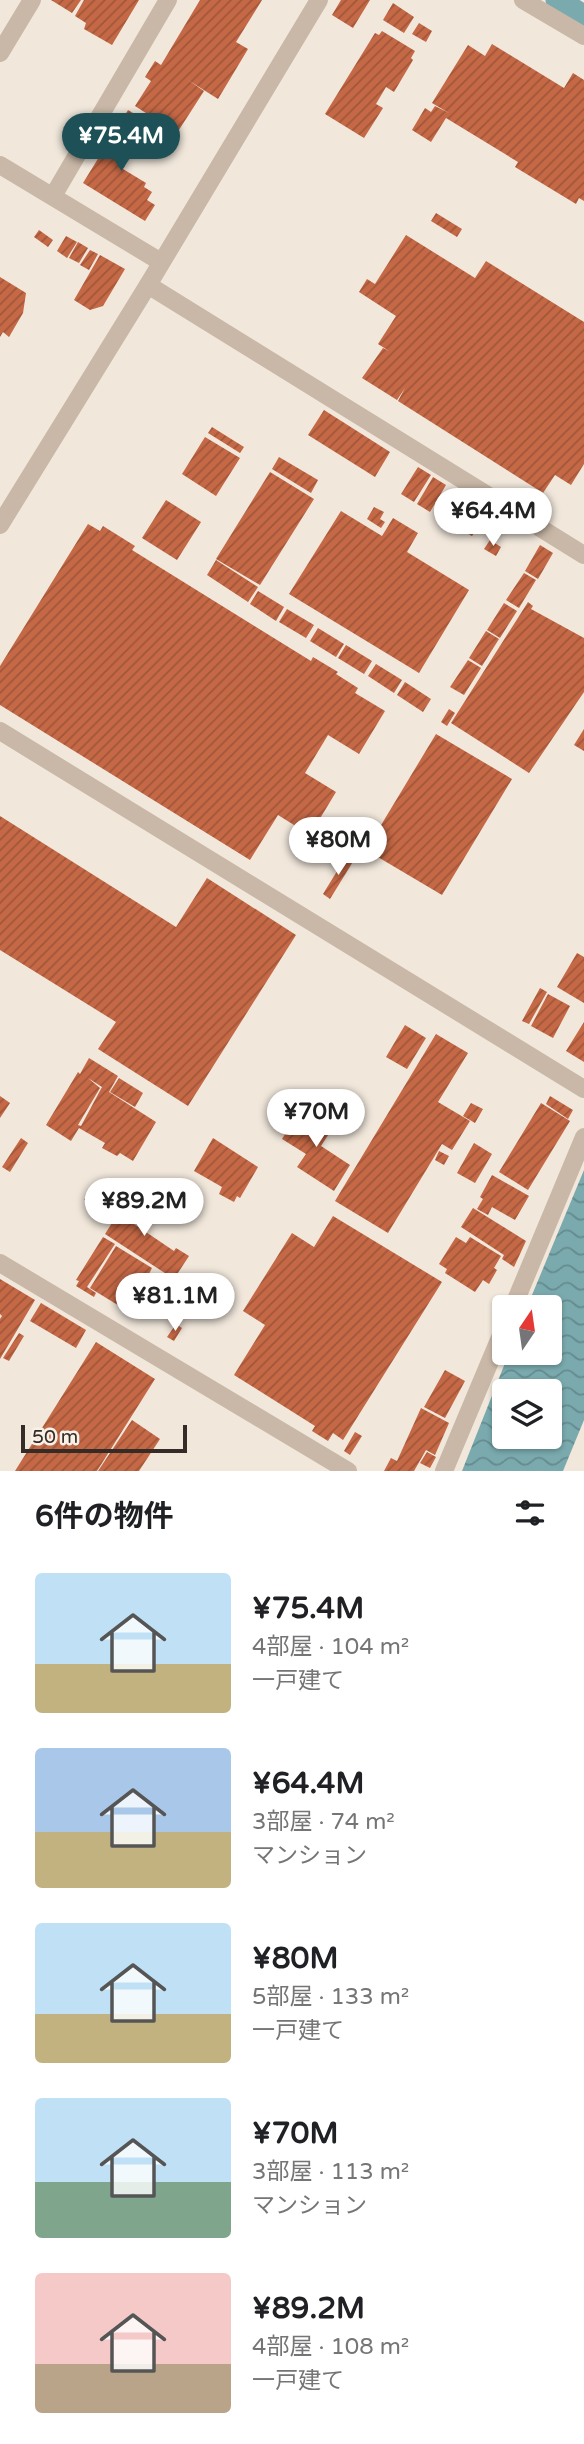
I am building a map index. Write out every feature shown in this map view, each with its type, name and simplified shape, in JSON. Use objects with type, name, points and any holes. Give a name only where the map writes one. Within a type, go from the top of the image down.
[{"type":"street","points":[[0,52],[32,0]]},
{"type":"street","points":[[53,196],[168,0]]},
{"type":"street","points":[[0,525],[319,0]]},
{"type":"street","points":[[523,0],[584,36]]},
{"type":"street","points":[[0,165],[161,262]]},
{"type":"street","points":[[148,285],[584,555]]},
{"type":"street","points":[[0,731],[584,1089]]},
{"type":"street","points":[[518,1295],[584,1137]]},
{"type":"street","points":[[0,1264],[348,1471]]},
{"type":"street","points":[[444,1471],[492,1357]]},
{"type":"water","points":[[584,1170],[584,1420],[563,1471],[462,1471],[492,1396],[492,1449],[562,1449],[562,1379],[499,1379],[504,1365],[562,1365],[562,1295],[532,1295]]},
{"type":"building","points":[[51,0],[81,0],[72,13]]},
{"type":"building","points":[[84,0],[139,0],[112,45],[84,29],[86,23],[75,16]]},
{"type":"building","points":[[200,0],[262,0],[236,42],[248,49],[218,99],[188,80],[204,91],[177,133],[135,106],[151,81],[145,77],[155,61],[161,65]]},
{"type":"building","points":[[341,0],[370,0],[353,28],[332,15]]},
{"type":"building","points":[[393,3],[414,17],[404,33],[383,20]]},
{"type":"building","points":[[419,23],[432,31],[426,42],[412,34]]},
{"type":"building","points":[[382,31],[415,51],[411,58],[413,60],[394,92],[386,87],[376,104],[383,108],[364,138],[325,114],[375,33],[379,35]]},
{"type":"building","points":[[492,44],[564,88],[573,73],[584,80],[584,201],[579,198],[576,204],[515,167],[518,162],[446,118],[431,142],[412,130],[425,108],[431,112],[435,106],[449,113],[432,103],[468,45],[485,56]]},
{"type":"building","points":[[128,110],[143,119],[117,161],[125,166],[123,169],[146,183],[144,187],[152,192],[147,200],[155,205],[145,221],[83,183]]},
{"type":"building","points":[[436,213],[462,229],[457,237],[431,221]]},
{"type":"building","points":[[39,230],[53,240],[48,247],[34,237]]},
{"type":"building","points":[[406,235],[475,278],[486,261],[584,322],[584,464],[571,485],[555,475],[543,493],[398,401],[405,388],[397,400],[362,378],[383,348],[389,351],[378,344],[396,316],[359,292],[367,279],[375,284]]},
{"type":"building","points":[[66,236],[77,242],[67,258],[57,251]]},
{"type":"building","points":[[78,242],[88,248],[79,263],[69,258]]},
{"type":"building","points":[[90,250],[98,254],[89,270],[80,265]]},
{"type":"building","points":[[100,255],[125,269],[103,306],[90,310],[74,300]]},
{"type":"building","points":[[0,277],[26,293],[23,313],[9,337],[3,332],[0,337]]},
{"type":"building","points":[[324,410],[390,452],[375,477],[308,435]]},
{"type":"building","points":[[212,427],[244,447],[240,453],[208,433]]},
{"type":"building","points":[[205,437],[240,458],[216,496],[182,474]]},
{"type":"building","points":[[279,457],[318,480],[311,493],[272,469]]},
{"type":"building","points":[[418,467],[431,475],[414,502],[401,494]]},
{"type":"building","points":[[270,472],[314,499],[260,585],[216,559]]},
{"type":"building","points":[[433,477],[446,485],[430,512],[417,504]]},
{"type":"building","points":[[459,493],[472,501],[455,529],[442,521]]},
{"type":"building","points":[[166,500],[201,522],[177,560],[142,538]]},
{"type":"building","points":[[474,504],[487,511],[472,536],[459,529]]},
{"type":"building","points":[[374,507],[384,512],[380,519],[385,522],[381,528],[367,519]]},
{"type":"building","points":[[341,511],[382,536],[393,518],[418,533],[407,552],[469,590],[419,673],[289,594]]},
{"type":"building","points":[[88,524],[100,531],[103,526],[135,546],[132,550],[311,661],[313,657],[338,672],[336,674],[358,688],[355,693],[385,711],[359,754],[328,735],[305,773],[336,792],[310,835],[278,815],[250,860],[0,705],[0,666]]},
{"type":"building","points":[[490,540],[501,547],[496,556],[484,549]]},
{"type":"building","points":[[540,545],[553,553],[538,579],[525,571]]},
{"type":"building","points":[[216,560],[258,587],[248,602],[207,575]]},
{"type":"building","points":[[524,573],[536,580],[519,608],[506,600]]},
{"type":"building","points":[[258,591],[284,607],[276,621],[250,604]]},
{"type":"building","points":[[528,602],[533,606],[531,609],[584,638],[584,692],[529,773],[451,723]]},
{"type":"building","points":[[504,603],[517,611],[500,638],[487,630]]},
{"type":"building","points":[[287,609],[314,625],[306,638],[279,622]]},
{"type":"building","points":[[318,628],[344,644],[336,657],[310,641]]},
{"type":"building","points":[[486,631],[499,639],[482,666],[469,658]]},
{"type":"building","points":[[346,645],[372,661],[364,674],[338,658]]},
{"type":"building","points":[[468,660],[481,668],[464,695],[450,687]]},
{"type":"building","points":[[376,664],[402,680],[394,693],[368,676]]},
{"type":"building","points":[[405,682],[431,699],[423,712],[397,695]]},
{"type":"building","points":[[449,709],[455,713],[447,726],[441,722]]},
{"type":"building","points":[[584,729],[584,751],[574,745]]},
{"type":"building","points":[[436,734],[512,779],[442,895],[366,850]]},
{"type":"building","points":[[0,816],[176,927],[207,878],[296,935],[188,1106],[98,1049],[116,1022],[0,950]]},
{"type":"building","points":[[347,855],[354,860],[330,899],[323,894]]},
{"type":"building","points":[[577,953],[584,957],[584,1003],[557,987]]},
{"type":"building","points":[[540,988],[547,992],[529,1024],[522,1021]]},
{"type":"building","points":[[548,994],[570,1006],[553,1038],[531,1026]]},
{"type":"building","points":[[584,1022],[584,1062],[566,1051]]},
{"type":"building","points":[[405,1025],[426,1038],[407,1069],[386,1057]]},
{"type":"building","points":[[436,1034],[468,1053],[438,1102],[470,1121],[452,1150],[442,1144],[388,1233],[335,1201]]},
{"type":"building","points":[[89,1058],[118,1076],[109,1092],[156,1122],[133,1161],[120,1153],[117,1156],[102,1148],[105,1143],[79,1128],[71,1141],[46,1125],[78,1072],[80,1074]],"holes":[[[88,1078],[102,1087],[81,1126],[78,1125],[100,1088]]]},
{"type":"building","points":[[119,1078],[143,1093],[135,1107],[110,1092]]},
{"type":"building","points":[[0,1096],[10,1103],[0,1118]]},
{"type":"building","points":[[550,1096],[573,1110],[568,1119],[546,1104]]},
{"type":"building","points":[[471,1103],[483,1109],[475,1123],[463,1116]]},
{"type":"building","points":[[541,1103],[570,1121],[528,1190],[499,1172]]},
{"type":"building","points":[[303,1106],[334,1126],[321,1146],[350,1165],[334,1191],[297,1167],[306,1154],[282,1139]]},
{"type":"building","points":[[21,1138],[28,1143],[10,1172],[2,1167]]},
{"type":"building","points":[[213,1138],[258,1167],[240,1198],[237,1196],[234,1202],[219,1194],[222,1187],[194,1171]]},
{"type":"building","points":[[474,1143],[492,1154],[475,1183],[457,1173]]},
{"type":"building","points":[[439,1151],[449,1156],[444,1165],[435,1160]]},
{"type":"building","points":[[492,1175],[529,1196],[515,1220],[492,1207],[488,1215],[477,1209]]},
{"type":"building","points":[[92,1186],[108,1194],[101,1209],[84,1200]]},
{"type":"building","points":[[132,1191],[149,1202],[134,1224],[174,1251],[176,1248],[189,1256],[174,1279],[105,1234]]},
{"type":"building","points":[[473,1208],[526,1241],[514,1267],[502,1259],[504,1255],[461,1227]]},
{"type":"building","points":[[333,1216],[442,1282],[343,1440],[333,1433],[328,1441],[312,1431],[315,1426],[234,1375],[265,1325],[243,1311],[292,1233],[314,1247]]},
{"type":"building","points":[[103,1237],[115,1244],[87,1287],[96,1293],[94,1297],[76,1286],[79,1281],[76,1280]]},
{"type":"building","points":[[456,1237],[466,1243],[470,1237],[501,1256],[489,1284],[483,1280],[475,1292],[445,1273],[447,1269],[439,1264]]},
{"type":"building","points":[[116,1246],[152,1268],[141,1290],[133,1286],[121,1307],[90,1288]]},
{"type":"building","points":[[0,1279],[35,1300],[0,1359],[2,1316]]},
{"type":"building","points":[[41,1303],[86,1330],[76,1348],[30,1321]]},
{"type":"building","points":[[176,1324],[182,1328],[174,1341],[167,1337]]},
{"type":"building","points":[[19,1333],[24,1336],[9,1361],[3,1358]]},
{"type":"building","points":[[96,1342],[155,1379],[97,1471],[15,1471]]},
{"type":"building","points":[[445,1370],[465,1381],[445,1418],[424,1407]]},
{"type":"building","points":[[421,1408],[449,1423],[435,1455],[426,1450],[414,1471],[384,1471],[391,1458],[397,1461]]},
{"type":"building","points":[[132,1420],[160,1439],[139,1471],[98,1471]]},
{"type":"building","points":[[355,1432],[362,1436],[350,1455],[344,1451]]},
{"type":"building","points":[[427,1452],[436,1457],[430,1468],[420,1463]]},
{"type":"waterway","points":[[557,0],[584,16]]}]
